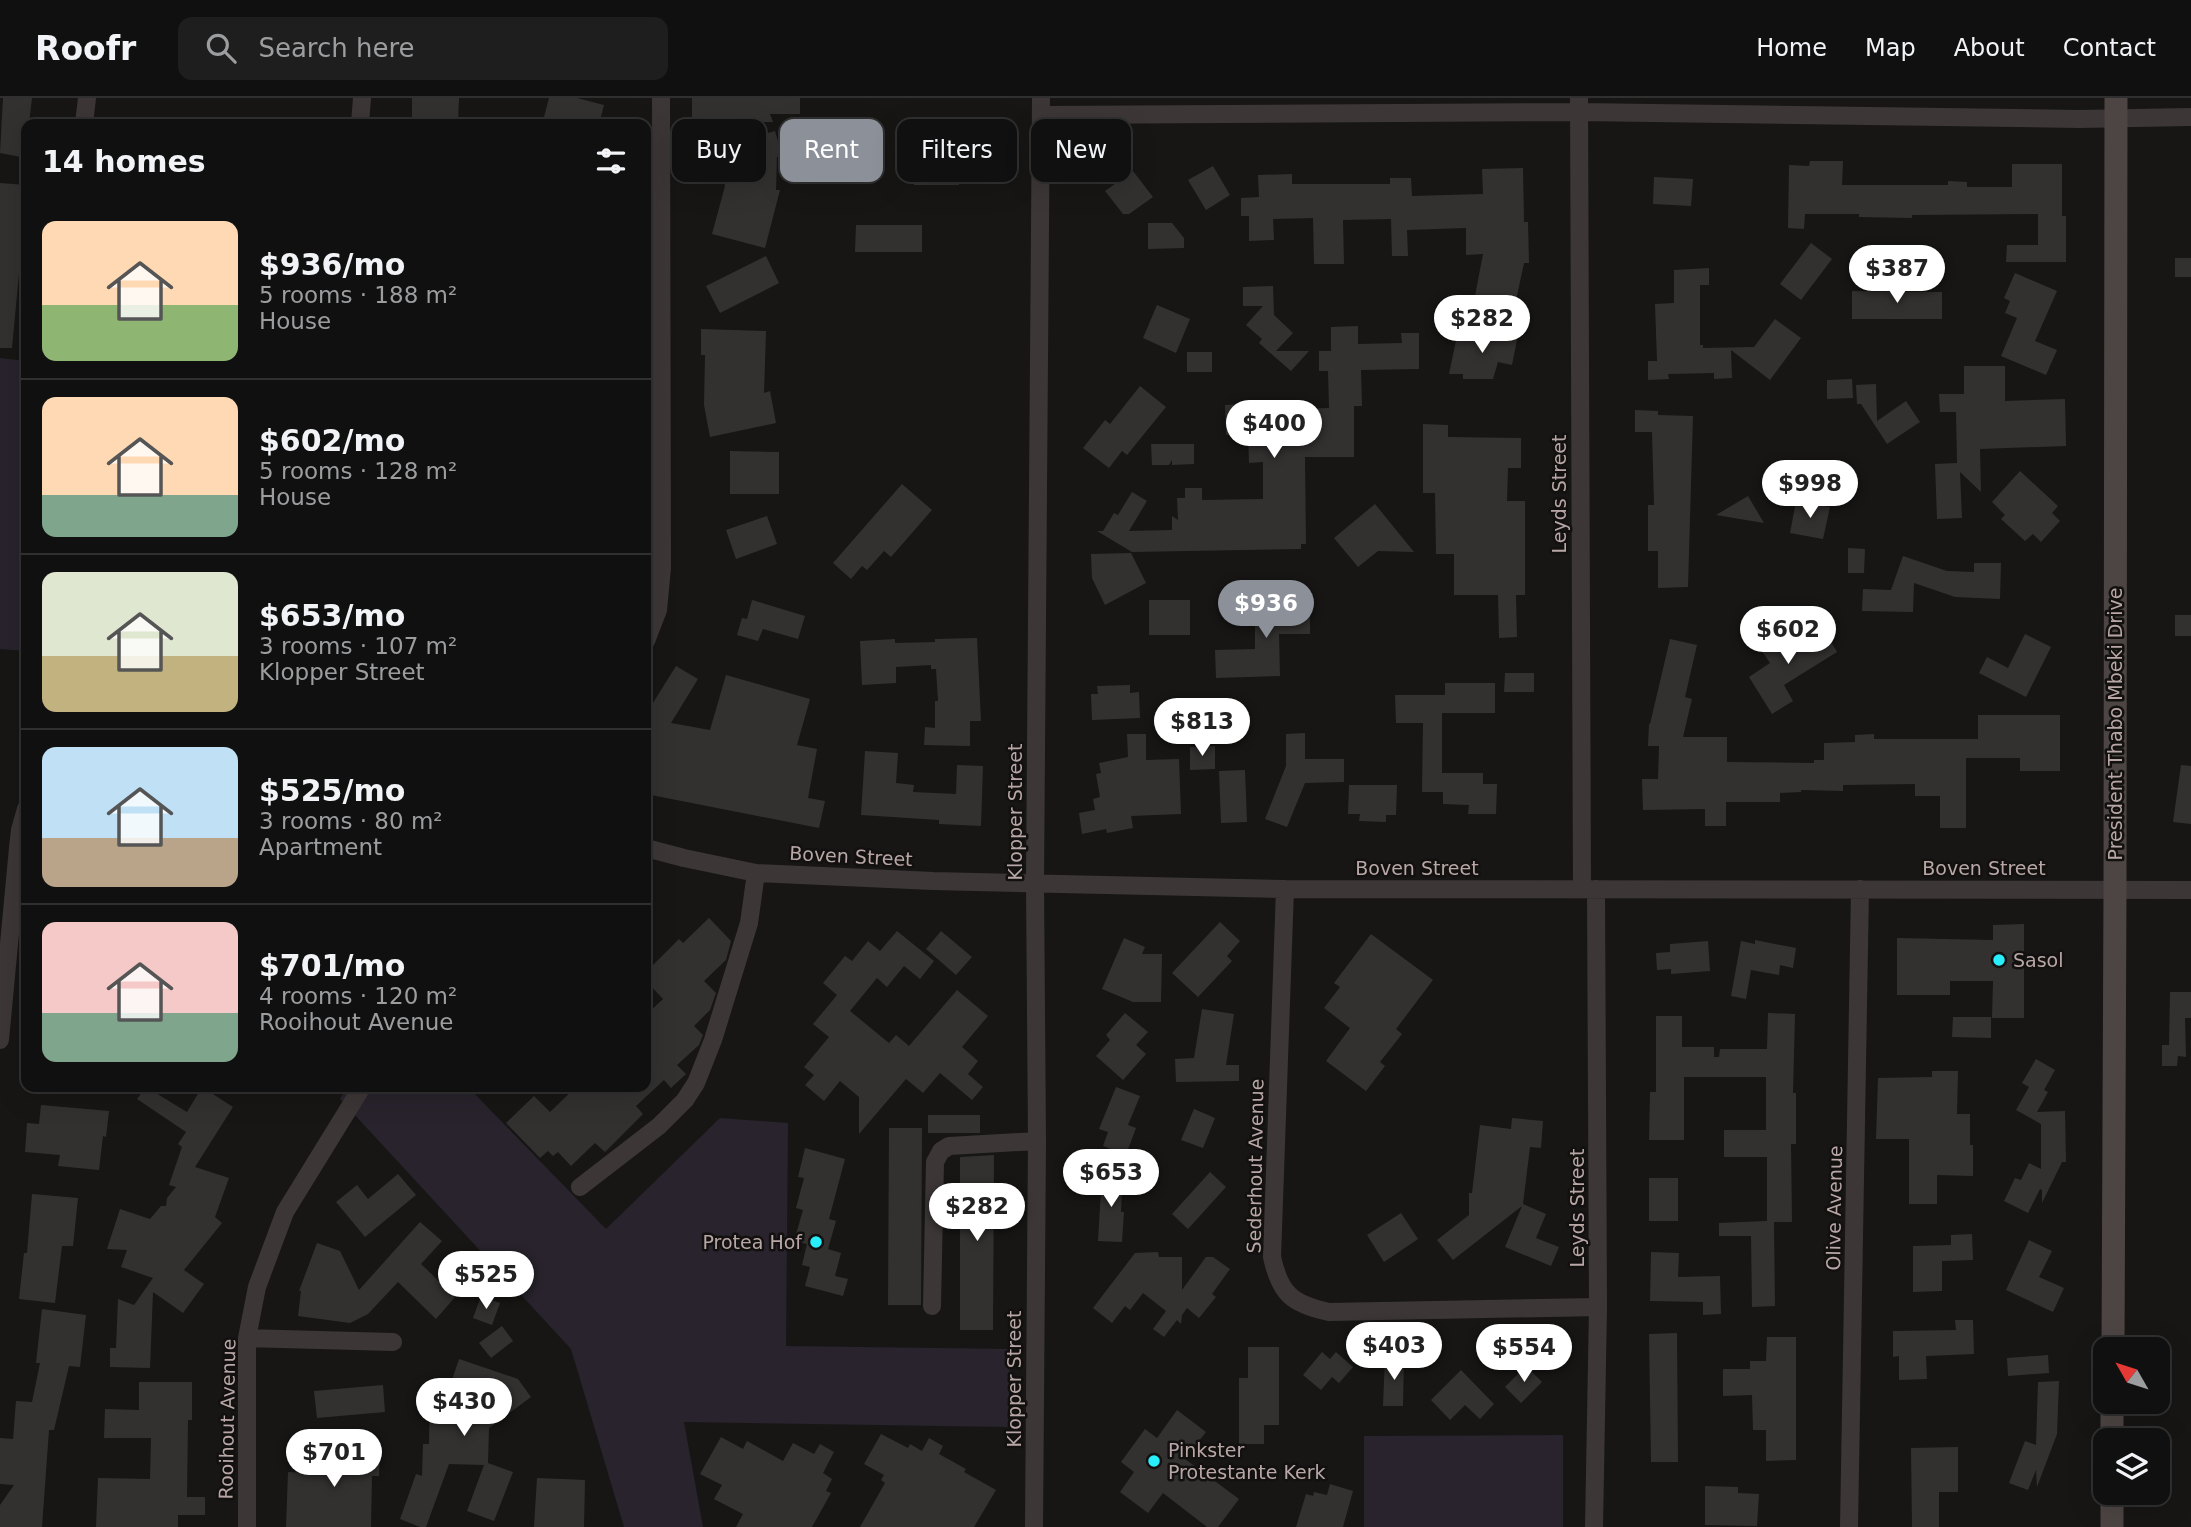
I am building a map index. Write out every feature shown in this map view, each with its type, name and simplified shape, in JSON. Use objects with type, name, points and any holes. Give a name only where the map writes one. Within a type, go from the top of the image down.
[{"type":"street","points":[[85,119],[87,98]]},
{"type":"street","points":[[360,119],[362,98]]},
{"type":"street","points":[[651,629],[659,610],[662,568],[661,98]]},
{"type":"street","name":"Leyds Street","points":[[1579,105],[1588,889],[1598,1307],[1594,1527]]},
{"type":"street","points":[[1041,106],[2116,108],[2191,117]]},
{"type":"street","name":"Klopper Street","points":[[1034,1527],[1037,1141],[1035,882],[1041,106]]},
{"type":"street","name":"President Thabo Mbeki Drive","points":[[2113,1337],[2116,108]]},
{"type":"street","points":[[0,1040],[21,826]]},
{"type":"street","name":"Boven Street","points":[[651,849],[756,873],[933,881],[1286,888],[2191,890]]},
{"type":"street","points":[[580,1187],[659,1126],[685,1100],[696,1083],[713,1041],[749,923],[756,873]]},
{"type":"street","name":"Sederhout Avenue","points":[[1286,888],[1272,1257],[1275,1275],[1285,1291],[1304,1307],[1329,1312],[1598,1307]]},
{"type":"street","name":"Olive Avenue","points":[[1849,1527],[1860,889]]},
{"type":"street","name":"Rooihout Avenue","points":[[247,1527],[247,1338],[257,1287],[285,1212],[359,1092]]},
{"type":"street","points":[[932,1306],[935,1162],[941,1151],[949,1146],[1037,1141]]},
{"type":"street","points":[[247,1338],[393,1342]]},
{"type":"street","points":[[2112,1505],[2112,1527]]},
{"type":"shaded area","points":[[0,358],[21,360],[21,651],[0,649]]},
{"type":"shaded area","points":[[344,1092],[473,1092],[606,1229],[720,1118],[788,1123],[786,1346],[1010,1349],[1008,1427],[684,1422],[703,1527],[624,1527],[571,1349],[340,1099]]},
{"type":"shaded area","points":[[1563,1435],[1563,1527],[1364,1527],[1364,1436]]},
{"type":"building","points":[[3,98],[32,98],[30,119],[21,119],[21,157],[0,153]]},
{"type":"building","points":[[412,98],[459,98],[458,119],[412,119]]},
{"type":"building","points":[[549,98],[577,98],[604,105],[600,119],[544,117]]},
{"type":"building","points":[[692,98],[800,98],[800,114],[770,114],[773,122],[766,122],[766,119],[692,119]]},
{"type":"building","points":[[958,117],[958,119],[914,119]]},
{"type":"building","points":[[775,131],[780,149],[780,156],[777,157],[776,190],[780,190],[765,248],[712,234],[724,182],[766,182],[766,134]]},
{"type":"building","points":[[1810,161],[1843,161],[1842,185],[1948,185],[1948,181],[1967,182],[1967,187],[2012,187],[2012,164],[2062,164],[2062,216],[2066,216],[2066,262],[2006,262],[2007,245],[2038,245],[2038,214],[1912,215],[1912,218],[1805,214],[1804,229],[1788,228],[1789,165],[1809,166]]},
{"type":"building","points":[[1213,166],[1230,195],[1206,210],[1188,180]]},
{"type":"building","points":[[1523,168],[1524,222],[1528,222],[1529,263],[1524,263],[1514,310],[1474,301],[1483,254],[1466,255],[1466,228],[1407,230],[1408,256],[1392,256],[1391,219],[1343,220],[1344,264],[1314,264],[1313,218],[1273,219],[1274,240],[1249,241],[1249,216],[1241,216],[1241,198],[1259,197],[1258,175],[1292,174],[1292,184],[1390,184],[1390,178],[1411,178],[1412,196],[1483,194],[1482,169]]},
{"type":"building","points":[[1133,171],[1153,197],[1129,214],[1123,214],[1105,191],[1118,182],[1131,182]]},
{"type":"building","points":[[1654,177],[1693,179],[1691,206],[1653,204]]},
{"type":"building","points":[[914,182],[959,182],[959,185],[914,185]]},
{"type":"building","points":[[0,183],[21,185],[21,273],[12,348],[0,348]]},
{"type":"building","points":[[1148,223],[1172,223],[1184,238],[1184,248],[1148,249]]},
{"type":"building","points":[[856,225],[922,225],[922,252],[855,252]]},
{"type":"building","points":[[1811,243],[1832,259],[1801,300],[1780,284]]},
{"type":"building","points":[[766,256],[779,283],[720,313],[706,286]]},
{"type":"building","points":[[2175,258],[2191,258],[2191,277],[2175,277]]},
{"type":"building","points":[[1709,268],[1709,285],[1700,285],[1700,345],[1703,345],[1703,348],[1754,347],[1775,319],[1801,338],[1770,380],[1731,350],[1732,378],[1714,379],[1714,373],[1668,374],[1669,379],[1648,380],[1648,361],[1657,361],[1655,304],[1674,303],[1674,270]]},
{"type":"building","points":[[2015,273],[2057,291],[2035,341],[2057,350],[2046,375],[2001,356],[2017,318],[2005,313],[2010,301],[2004,298]]},
{"type":"building","points":[[1273,286],[1274,315],[1293,333],[1276,351],[1309,351],[1291,371],[1259,343],[1262,339],[1246,325],[1263,306],[1243,306],[1243,287]]},
{"type":"building","points":[[1852,291],[1942,292],[1942,319],[1852,319]]},
{"type":"building","points":[[1157,305],[1190,319],[1176,353],[1143,338]]},
{"type":"building","points":[[1358,326],[1358,344],[1402,343],[1401,333],[1419,333],[1419,369],[1361,370],[1362,406],[1354,406],[1354,457],[1305,457],[1306,544],[1301,544],[1301,549],[1132,552],[1097,531],[1103,531],[1114,513],[1118,515],[1132,492],[1147,501],[1129,531],[1172,530],[1172,516],[1178,520],[1177,498],[1185,498],[1185,488],[1202,488],[1202,500],[1263,499],[1263,462],[1249,463],[1248,435],[1226,435],[1225,405],[1297,401],[1297,409],[1329,408],[1328,371],[1319,371],[1319,351],[1331,351],[1331,327]]},
{"type":"building","points":[[701,329],[766,331],[764,393],[770,391],[776,423],[710,437],[704,405],[705,355],[701,355]]},
{"type":"building","points":[[1458,331],[1496,339],[1498,331],[1518,335],[1512,365],[1498,362],[1493,379],[1463,379],[1463,374],[1449,374]]},
{"type":"building","points":[[1187,352],[1212,352],[1212,372],[1187,372]]},
{"type":"building","points":[[1964,366],[2005,366],[2005,401],[2065,399],[2066,446],[1980,449],[1981,492],[1960,472],[1962,518],[1937,519],[1935,464],[1957,463],[1956,412],[1940,412],[1939,394],[1964,394]]},
{"type":"building","points":[[1852,379],[1853,398],[1827,399],[1827,380]]},
{"type":"building","points":[[1876,384],[1877,421],[1906,401],[1920,422],[1887,444],[1861,404],[1857,404],[1856,385]]},
{"type":"building","points":[[1140,386],[1166,407],[1127,455],[1122,451],[1109,468],[1083,448],[1105,420],[1110,424]]},
{"type":"building","points":[[1635,410],[1658,411],[1658,415],[1693,416],[1688,587],[1658,588],[1658,551],[1648,551],[1648,505],[1654,505],[1652,432],[1635,432]]},
{"type":"building","points":[[1423,424],[1448,425],[1448,437],[1521,438],[1521,468],[1508,468],[1507,501],[1525,501],[1525,595],[1516,595],[1517,637],[1499,638],[1498,595],[1454,595],[1454,554],[1436,554],[1435,493],[1423,493]]},
{"type":"building","points":[[1151,444],[1194,444],[1194,464],[1172,465],[1172,460],[1169,465],[1152,465]]},
{"type":"building","points":[[730,451],[779,452],[779,494],[730,494]]},
{"type":"building","points":[[2020,471],[2058,506],[2052,513],[2060,521],[2041,542],[2033,534],[2025,541],[2001,519],[2005,515],[1992,502]]},
{"type":"building","points":[[902,484],[932,510],[891,557],[884,551],[867,570],[862,566],[851,579],[833,563]]},
{"type":"building","points":[[1748,496],[1764,523],[1716,515]]},
{"type":"building","points":[[1796,501],[1830,507],[1823,539],[1790,533]]},
{"type":"building","points":[[1375,504],[1414,552],[1378,551],[1358,567],[1334,538]]},
{"type":"building","points":[[767,516],[777,544],[736,559],[726,530]]},
{"type":"building","points":[[1848,548],[1865,549],[1864,573],[1848,573]]},
{"type":"building","points":[[1131,553],[1146,583],[1105,605],[1092,578],[1091,554]]},
{"type":"building","points":[[1903,556],[1947,571],[1974,572],[1974,563],[2001,563],[2000,599],[1955,597],[1914,583],[1913,612],[1862,611],[1863,589],[1891,590]]},
{"type":"building","points":[[752,600],[805,616],[798,639],[763,629],[758,641],[737,635],[742,618],[747,619]]},
{"type":"building","points":[[1149,600],[1190,600],[1190,635],[1149,635]]},
{"type":"building","points":[[1255,600],[1310,600],[1310,634],[1279,634],[1280,676],[1216,678],[1215,650],[1255,649]]},
{"type":"building","points":[[2175,615],[2191,615],[2191,636],[2175,636]]},
{"type":"building","points":[[1790,629],[1799,645],[1824,630],[1837,652],[1784,685],[1793,701],[1772,714],[1749,677],[1770,663],[1760,648]]},
{"type":"building","points":[[2025,634],[2051,647],[2026,697],[1979,673],[1987,657],[2008,668]]},
{"type":"building","points":[[977,638],[981,721],[970,721],[970,746],[924,745],[925,727],[935,728],[935,701],[938,701],[936,669],[931,669],[931,665],[896,667],[896,683],[862,685],[860,641],[895,639],[895,643],[935,642],[935,639]]},
{"type":"building","points":[[1670,639],[1697,645],[1685,697],[1692,699],[1683,737],[1727,737],[1727,762],[1814,763],[1814,760],[1824,760],[1824,743],[1855,742],[1855,735],[1874,734],[1874,739],[1978,739],[1978,715],[2060,715],[2060,771],[2020,771],[2020,758],[1966,758],[1966,828],[1940,828],[1940,796],[1915,796],[1915,784],[1843,785],[1843,791],[1801,790],[1780,793],[1780,802],[1726,802],[1726,826],[1705,826],[1705,809],[1643,810],[1642,779],[1658,779],[1659,746],[1648,746],[1649,724]]},
{"type":"building","points":[[676,666],[698,679],[671,723],[710,730],[726,675],[810,699],[797,745],[817,749],[808,798],[825,801],[819,828],[651,795],[651,706]]},
{"type":"building","points":[[1505,673],[1534,673],[1534,692],[1504,692]]},
{"type":"building","points":[[1445,683],[1495,683],[1495,713],[1442,713],[1442,773],[1483,773],[1483,784],[1497,784],[1496,814],[1468,814],[1469,805],[1443,804],[1443,792],[1422,792],[1423,723],[1396,723],[1395,695],[1445,695]]},
{"type":"building","points":[[1130,685],[1130,693],[1139,692],[1140,718],[1092,720],[1091,694],[1098,694],[1097,686]]},
{"type":"building","points":[[1305,733],[1305,759],[1344,759],[1344,782],[1305,783],[1287,827],[1265,819],[1286,766],[1286,734]]},
{"type":"building","points":[[1127,734],[1146,734],[1146,760],[1179,759],[1181,814],[1131,816],[1133,828],[1107,833],[1106,829],[1082,834],[1079,813],[1095,810],[1093,799],[1100,797],[1096,774],[1101,773],[1099,763],[1128,757]]},
{"type":"building","points":[[1215,746],[1215,769],[1190,770],[1190,747]]},
{"type":"building","points":[[865,751],[898,753],[896,783],[914,785],[913,792],[956,794],[957,765],[983,766],[981,826],[939,824],[939,820],[861,815]]},
{"type":"building","points":[[2181,765],[2191,766],[2191,824],[2173,822]]},
{"type":"building","points":[[1245,770],[1247,822],[1221,823],[1219,771]]},
{"type":"building","points":[[1349,785],[1397,785],[1396,815],[1386,815],[1386,822],[1359,821],[1360,814],[1348,814]]},
{"type":"building","points":[[709,918],[731,941],[726,960],[704,981],[716,993],[710,1010],[694,1026],[703,1035],[699,1045],[677,1065],[686,1074],[671,1088],[664,1080],[636,1106],[643,1114],[605,1152],[595,1143],[571,1166],[558,1152],[553,1156],[548,1151],[540,1158],[506,1123],[534,1096],[550,1112],[571,1092],[651,1092],[651,1010],[663,999],[651,986],[651,967],[679,939],[683,943]]},
{"type":"building","points":[[1220,922],[1240,941],[1227,956],[1232,961],[1198,997],[1172,973]]},
{"type":"building","points":[[2024,924],[2024,1018],[1992,1018],[1993,981],[1950,981],[1950,995],[1897,995],[1897,938],[1993,940],[1993,925]]},
{"type":"building","points":[[897,931],[934,961],[920,979],[904,966],[887,987],[877,978],[850,1011],[889,1043],[896,1035],[909,1046],[957,990],[988,1016],[962,1047],[978,1061],[968,1074],[983,1087],[972,1100],[940,1073],[923,1093],[906,1079],[859,1134],[859,1097],[840,1081],[824,1101],[805,1085],[814,1075],[804,1067],[829,1037],[813,1024],[837,995],[823,983],[845,956],[852,961],[868,941],[880,951]]},
{"type":"building","points":[[941,931],[972,957],[956,975],[926,949]]},
{"type":"building","points":[[1371,934],[1433,980],[1396,1029],[1402,1034],[1380,1062],[1385,1066],[1366,1091],[1326,1061],[1350,1028],[1324,1008],[1340,987],[1334,983]]},
{"type":"building","points":[[1124,938],[1145,947],[1142,954],[1162,954],[1161,1002],[1133,1002],[1102,989]]},
{"type":"building","points":[[1755,940],[1796,948],[1793,968],[1780,965],[1779,975],[1751,970],[1746,999],[1731,996],[1741,941],[1755,944]]},
{"type":"building","points":[[1708,941],[1710,971],[1671,974],[1671,969],[1657,970],[1656,953],[1670,952],[1670,944]]},
{"type":"building","points":[[2170,992],[2191,992],[2191,1018],[2185,1018],[2186,1057],[2178,1056],[2177,1066],[2162,1066],[2162,1045],[2169,1045]]},
{"type":"building","points":[[1202,1009],[1234,1014],[1226,1065],[1239,1065],[1239,1081],[1176,1082],[1175,1059],[1194,1058]]},
{"type":"building","points":[[1125,1013],[1148,1032],[1136,1045],[1146,1054],[1123,1080],[1096,1056],[1110,1040],[1106,1035]]},
{"type":"building","points":[[1768,1013],[1795,1014],[1793,1093],[1796,1093],[1796,1144],[1791,1144],[1792,1222],[1774,1222],[1775,1306],[1752,1307],[1751,1236],[1719,1236],[1719,1223],[1767,1221],[1767,1157],[1724,1157],[1724,1130],[1766,1130],[1766,1077],[1684,1077],[1684,1140],[1649,1140],[1650,1092],[1656,1092],[1656,1016],[1682,1016],[1682,1047],[1714,1047],[1714,1057],[1719,1057],[1720,1049],[1767,1049]]},
{"type":"building","points":[[1953,1017],[1991,1017],[1991,1038],[1952,1037]]},
{"type":"building","points":[[2036,1059],[2055,1070],[2044,1090],[2048,1092],[2037,1112],[2065,1111],[2066,1162],[2062,1162],[2042,1203],[2040,1189],[2028,1213],[2004,1201],[2015,1178],[2021,1180],[2029,1163],[2041,1169],[2041,1124],[2016,1110],[2029,1087],[2022,1083]]},
{"type":"building","points":[[1932,1071],[1958,1071],[1957,1114],[1970,1114],[1973,1176],[1937,1175],[1937,1204],[1909,1204],[1909,1139],[1876,1139],[1878,1078],[1932,1077]]},
{"type":"building","points":[[1116,1087],[1140,1096],[1128,1125],[1136,1128],[1126,1155],[1103,1146],[1108,1132],[1099,1129]]},
{"type":"building","points":[[142,1092],[154,1092],[187,1112],[199,1092],[210,1092],[233,1107],[195,1167],[229,1178],[215,1217],[222,1223],[184,1270],[204,1284],[183,1313],[153,1292],[150,1368],[110,1367],[110,1348],[116,1348],[118,1299],[134,1305],[153,1278],[121,1267],[127,1250],[107,1249],[120,1209],[150,1219],[161,1206],[166,1206],[167,1198],[176,1187],[169,1185],[182,1147],[178,1144],[186,1132],[137,1099]]},
{"type":"building","points":[[41,1105],[109,1111],[99,1170],[58,1166],[60,1155],[25,1152],[27,1123],[39,1124]]},
{"type":"building","points":[[1194,1109],[1215,1118],[1203,1148],[1181,1140]]},
{"type":"building","points":[[928,1115],[980,1115],[980,1133],[928,1133]]},
{"type":"building","points":[[1512,1118],[1543,1121],[1541,1148],[1530,1147],[1523,1204],[1546,1214],[1536,1238],[1559,1247],[1551,1266],[1505,1247],[1522,1206],[1453,1260],[1437,1240],[1469,1215],[1469,1193],[1472,1193],[1480,1125],[1511,1129]]},
{"type":"building","points":[[889,1128],[922,1128],[921,1305],[888,1305]]},
{"type":"building","points":[[805,1148],[845,1159],[829,1219],[836,1221],[828,1249],[841,1253],[835,1276],[848,1279],[843,1296],[805,1286],[810,1267],[802,1265],[807,1244],[794,1241],[803,1210],[796,1208],[804,1178],[798,1177]]},
{"type":"building","points":[[994,1155],[993,1330],[960,1330],[960,1157]]},
{"type":"building","points":[[1210,1172],[1226,1187],[1188,1229],[1172,1214]]},
{"type":"building","points":[[398,1174],[416,1195],[365,1237],[336,1202],[357,1185],[368,1199]]},
{"type":"building","points":[[1102,1174],[1123,1175],[1122,1242],[1098,1241]]},
{"type":"building","points":[[1649,1178],[1678,1178],[1678,1221],[1649,1221]]},
{"type":"building","points":[[32,1194],[78,1198],[73,1246],[62,1246],[55,1303],[19,1299],[24,1253],[27,1253]]},
{"type":"building","points":[[1401,1213],[1418,1239],[1384,1262],[1367,1235]]},
{"type":"building","points":[[420,1222],[442,1241],[421,1264],[444,1286],[452,1278],[462,1289],[436,1319],[398,1282],[368,1314],[350,1323],[298,1316],[299,1291],[317,1243],[340,1251],[359,1290]]},
{"type":"building","points":[[1972,1234],[1973,1260],[1942,1261],[1942,1291],[1913,1292],[1913,1246],[1951,1245],[1951,1235]]},
{"type":"building","points":[[2029,1240],[2052,1251],[2039,1277],[2064,1288],[2053,1312],[2006,1290]]},
{"type":"building","points":[[1158,1252],[1159,1257],[1182,1257],[1182,1290],[1206,1257],[1213,1257],[1230,1269],[1212,1294],[1216,1297],[1199,1318],[1187,1308],[1182,1315],[1181,1324],[1177,1320],[1164,1337],[1153,1329],[1166,1311],[1143,1293],[1130,1310],[1125,1306],[1112,1323],[1093,1308],[1135,1253]]},
{"type":"building","points":[[1651,1252],[1679,1253],[1678,1277],[1720,1276],[1721,1314],[1703,1315],[1703,1302],[1650,1301]]},
{"type":"building","points":[[481,1296],[500,1303],[492,1325],[473,1318]]},
{"type":"building","points":[[42,1309],[86,1315],[80,1367],[69,1366],[54,1430],[49,1430],[42,1527],[0,1527],[0,1505],[14,1485],[0,1484],[0,1438],[13,1439],[16,1401],[32,1402],[40,1363],[36,1363]]},
{"type":"building","points":[[1955,1320],[1973,1320],[1974,1354],[1926,1356],[1927,1379],[1899,1380],[1899,1356],[1893,1357],[1893,1331],[1956,1330]]},
{"type":"building","points":[[502,1326],[513,1341],[491,1358],[479,1343]]},
{"type":"building","points":[[1677,1333],[1678,1462],[1651,1462],[1649,1334]]},
{"type":"building","points":[[1767,1337],[1796,1337],[1796,1460],[1766,1461],[1766,1430],[1753,1430],[1752,1395],[1723,1396],[1723,1369],[1750,1369],[1750,1361],[1766,1361]]},
{"type":"building","points":[[1248,1347],[1279,1347],[1279,1425],[1264,1425],[1264,1444],[1239,1444],[1239,1378],[1248,1378]]},
{"type":"building","points":[[1322,1352],[1330,1359],[1336,1352],[1353,1367],[1339,1383],[1332,1377],[1321,1390],[1303,1375]]},
{"type":"building","points":[[2048,1355],[2049,1373],[2008,1376],[2007,1358]]},
{"type":"building","points":[[1385,1357],[1404,1357],[1403,1406],[1383,1406]]},
{"type":"building","points":[[459,1359],[518,1379],[531,1397],[489,1428],[488,1463],[513,1472],[494,1521],[467,1511],[484,1465],[449,1464],[426,1527],[420,1527],[400,1519],[416,1474],[422,1476],[423,1444],[429,1444],[430,1380],[452,1380]]},
{"type":"building","points":[[1526,1366],[1542,1382],[1521,1403],[1505,1387]]},
{"type":"building","points":[[1461,1370],[1494,1404],[1480,1419],[1465,1405],[1450,1420],[1431,1400]]},
{"type":"building","points":[[2059,1381],[2057,1434],[2037,1487],[2036,1470],[2028,1490],[2009,1483],[2025,1441],[2036,1445],[2038,1382]]},
{"type":"building","points":[[139,1382],[192,1382],[192,1420],[188,1420],[187,1497],[205,1497],[205,1515],[178,1515],[178,1527],[96,1527],[98,1478],[150,1479],[151,1438],[104,1438],[105,1409],[139,1410]]},
{"type":"building","points":[[383,1385],[385,1412],[317,1418],[314,1391]]},
{"type":"building","name":"Pinkster Protestante Kerk","points":[[1177,1410],[1206,1432],[1185,1459],[1239,1499],[1218,1527],[1207,1527],[1163,1493],[1148,1513],[1120,1492],[1134,1472],[1121,1462],[1145,1429],[1157,1438]]},
{"type":"building","points":[[881,1434],[908,1448],[910,1444],[922,1451],[929,1438],[943,1446],[939,1454],[996,1490],[974,1527],[860,1527],[885,1483],[881,1480],[884,1475],[864,1464]]},
{"type":"building","points":[[721,1437],[743,1449],[747,1441],[783,1461],[793,1443],[814,1454],[820,1444],[834,1452],[823,1473],[832,1479],[826,1491],[831,1493],[812,1527],[736,1527],[743,1514],[714,1499],[722,1485],[700,1474]]},
{"type":"building","points":[[315,1447],[380,1448],[379,1476],[372,1476],[371,1527],[286,1527],[288,1472],[314,1473]]},
{"type":"building","points":[[1958,1447],[1958,1492],[1939,1492],[1939,1527],[1912,1527],[1911,1448]]},
{"type":"building","points":[[537,1478],[585,1480],[584,1527],[534,1527]]},
{"type":"building","points":[[1330,1484],[1353,1491],[1343,1527],[1296,1527],[1306,1494],[1313,1496],[1314,1492],[1327,1495]]},
{"type":"building","points":[[1705,1486],[1738,1487],[1738,1493],[1759,1494],[1757,1526],[1705,1525]]},
{"type":"place","name":"Sasol","points":[[1999,960]]},
{"type":"place","name":"Protea Hof","points":[[816,1242]]},
{"type":"place","name":"Pinkster Protestante Kerk","points":[[1154,1461]]}]
